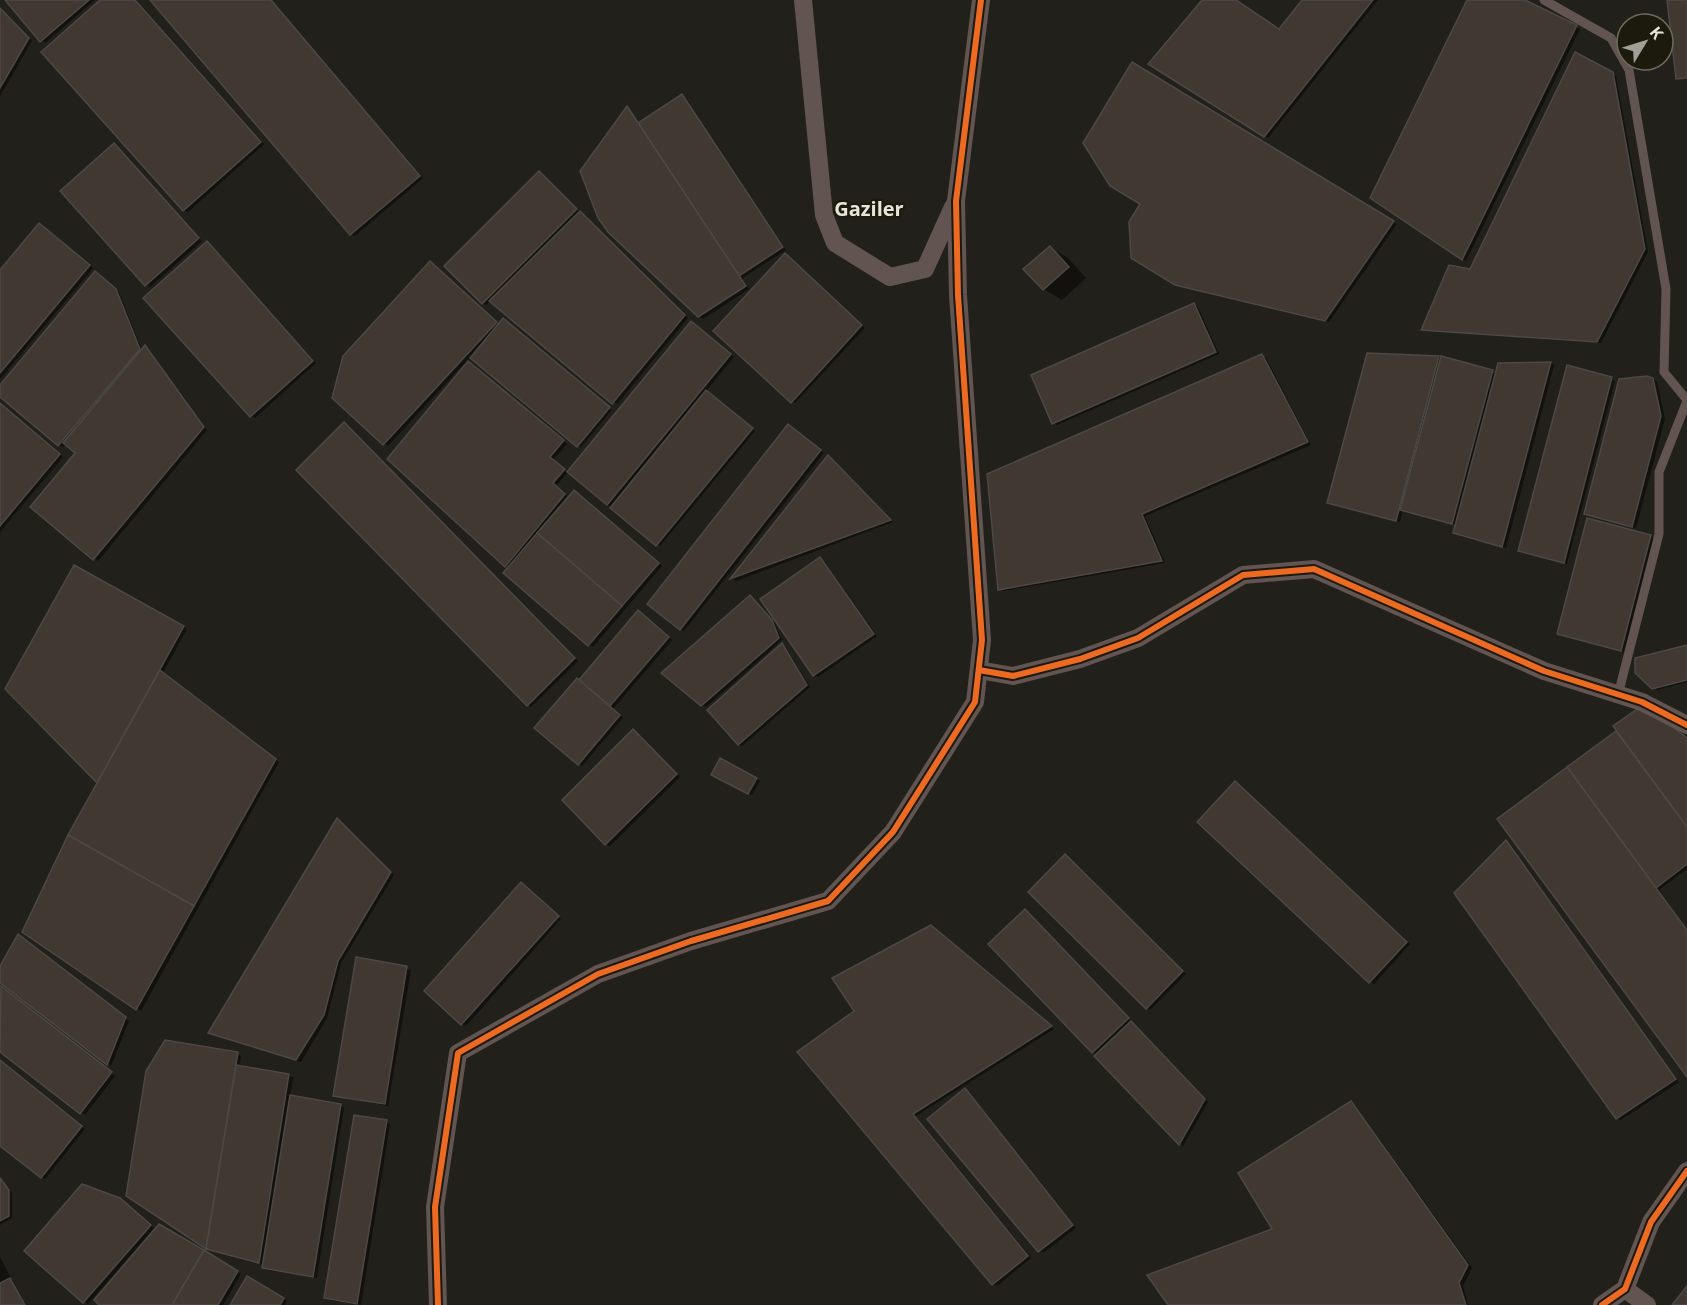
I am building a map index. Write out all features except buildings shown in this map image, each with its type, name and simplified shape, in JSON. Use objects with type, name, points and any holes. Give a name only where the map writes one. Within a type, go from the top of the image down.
[{"type":"street","points":[[803,0],[824,215],[835,243],[890,277],[925,269],[956,201]]},
{"type":"street","points":[[438,1305],[435,1207],[458,1053],[598,974],[691,941],[828,902],[893,832],[975,702],[982,640],[958,295],[956,201],[981,0]]},
{"type":"street","points":[[979,670],[1013,676],[1080,659],[1138,638],[1243,575],[1314,569],[1544,671],[1642,702],[1687,725]]},
{"type":"street","points":[[1602,1305],[1625,1289],[1651,1222],[1687,1171]]},
{"type":"street","points":[[1625,1289],[1647,1305]]},
{"type":"lane","points":[[1544,0],[1611,38],[1629,70],[1666,289],[1664,372],[1687,400],[1659,472],[1659,534],[1618,694]]},
{"type":"cycle path","points":[[438,1305],[435,1207],[458,1053],[598,974],[691,941],[828,901],[893,832],[975,702],[982,640],[958,295],[956,201],[981,0]]},
{"type":"cycle path","points":[[979,670],[1013,676],[1080,659],[1138,638],[1243,575],[1314,569],[1544,671],[1642,702],[1687,725]]},
{"type":"cycle path","points":[[1602,1305],[1625,1289],[1651,1222],[1687,1171]]},
{"type":"district","name":"Gaziler","points":[[869,208]]}]
